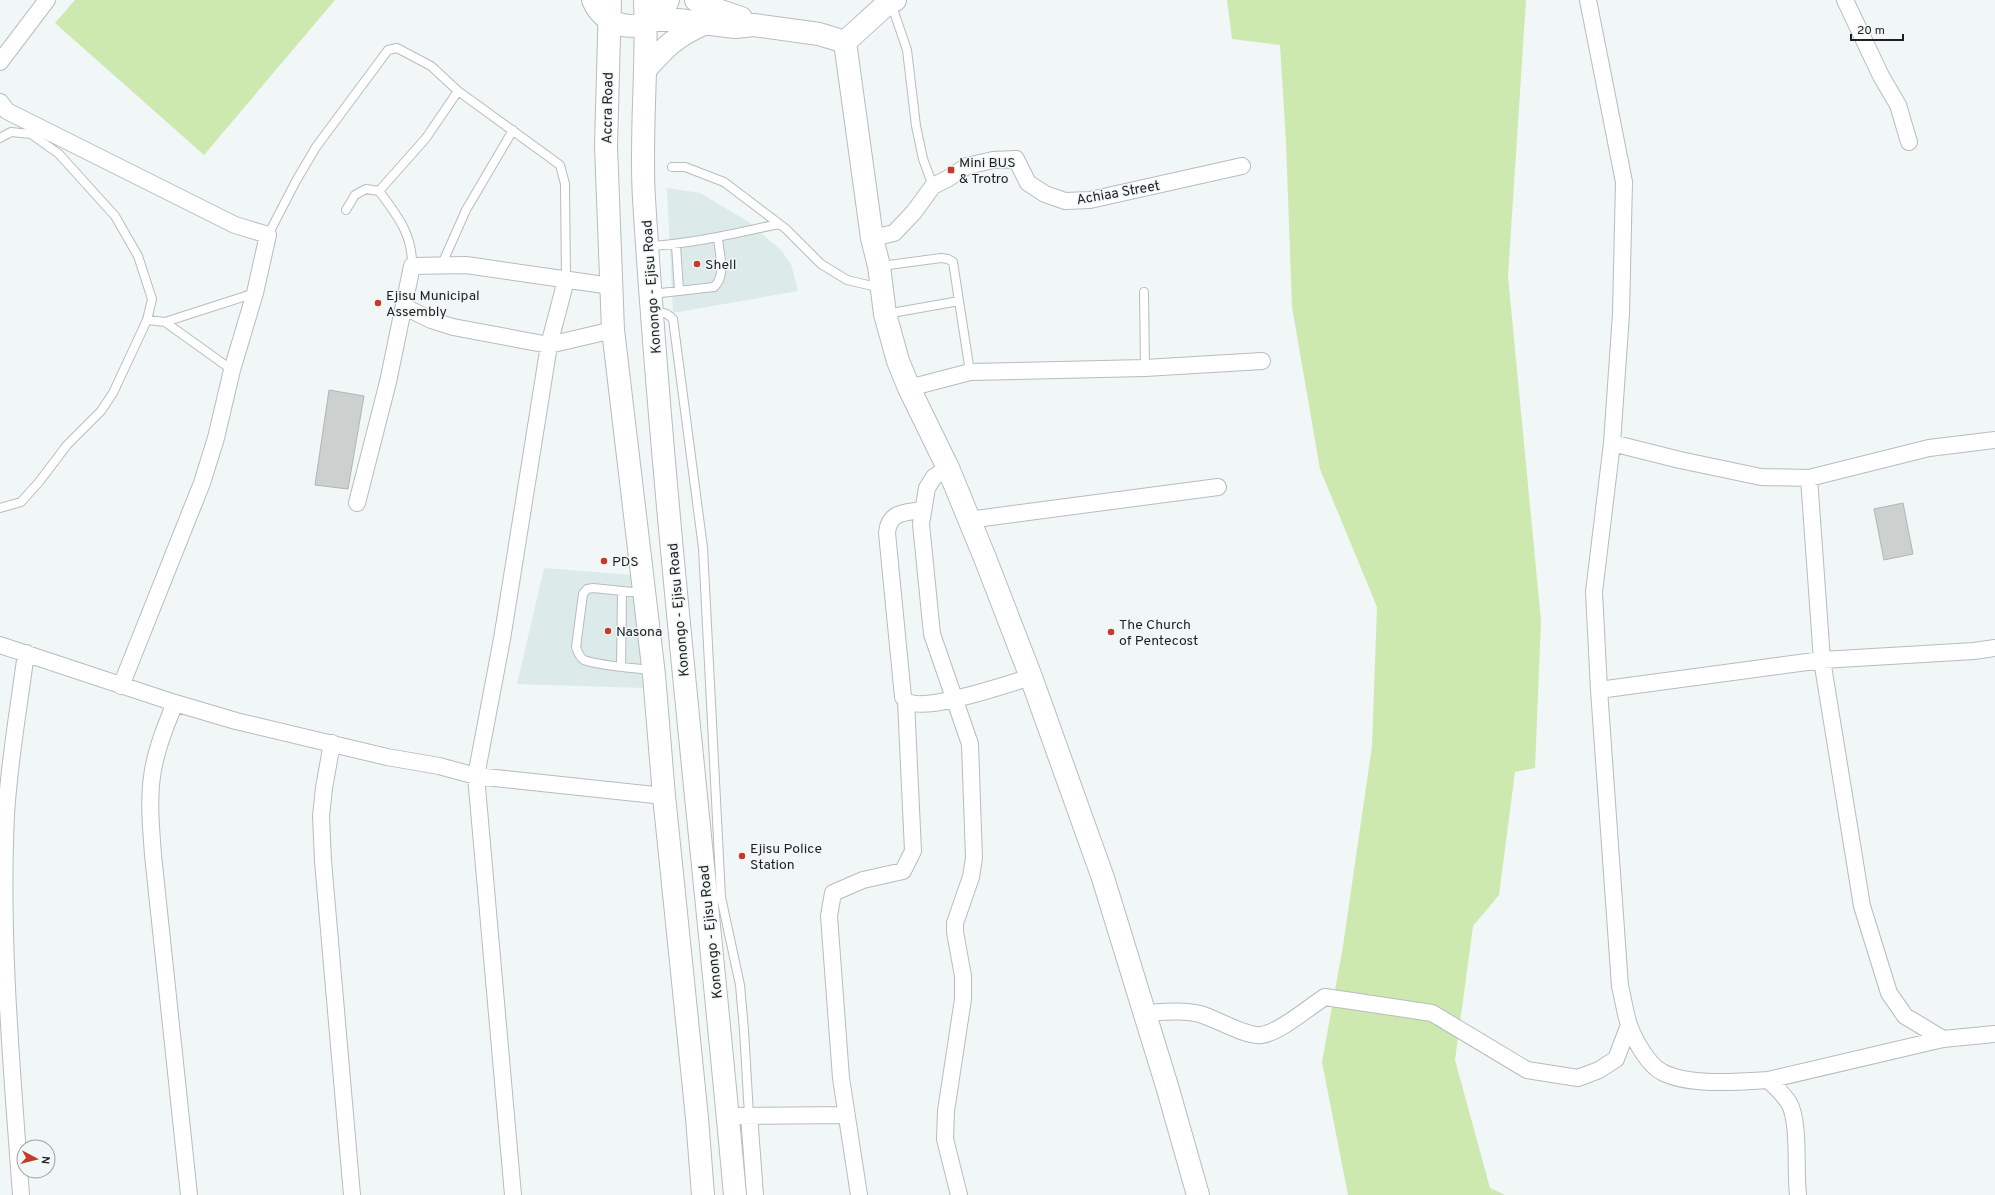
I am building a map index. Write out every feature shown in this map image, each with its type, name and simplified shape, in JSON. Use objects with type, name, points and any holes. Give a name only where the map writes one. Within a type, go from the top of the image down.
[{"type":"main road","points":[[593,0],[596,8],[610,11],[626,26],[648,14],[661,12],[668,0]]},
{"type":"main road","points":[[696,0],[706,6],[737,16],[754,25]]},
{"type":"main road","points":[[845,42],[892,0]]},
{"type":"main road","name":"Accra Road","points":[[610,11],[606,114],[611,286]]},
{"type":"main road","points":[[648,14],[735,27],[754,25],[819,34],[845,42]]},
{"type":"main road","name":"Konongo - Ejisu Road","points":[[648,14],[645,70],[644,196],[680,642],[714,898],[738,1116],[735,1195]]},
{"type":"main road","points":[[645,70],[664,47],[674,39],[706,23]]},
{"type":"main road","points":[[845,42],[872,238],[879,266],[885,314],[898,361],[909,388],[948,468],[1031,677],[1103,878],[1145,1013],[1198,1195]]},
{"type":"main road","points":[[611,286],[614,330],[645,593],[664,796],[676,899],[702,1195]]},
{"type":"street","points":[[0,62],[47,0]]},
{"type":"street","points":[[1588,0],[1624,182],[1622,314],[1612,443],[1594,592],[1599,690],[1620,986],[1629,1025],[1643,1052],[1661,1071],[1682,1079],[1742,1082],[1768,1080],[1943,1039],[1995,1034]]},
{"type":"street","points":[[1845,0],[1881,76],[1898,106],[1909,142]]},
{"type":"street","points":[[0,102],[7,111],[235,225],[268,235],[255,293],[232,370],[216,438],[202,483],[121,686]]},
{"type":"street","name":"Achiaa Street","points":[[872,238],[894,232],[914,212],[933,186],[947,180],[967,166],[993,160],[1016,159],[1028,183],[1045,194],[1065,200],[1090,200],[1242,166]]},
{"type":"street","points":[[357,503],[405,307],[412,266],[442,264],[466,265],[611,286]]},
{"type":"street","points":[[513,1195],[476,776],[502,639],[549,345],[566,280]]},
{"type":"street","points":[[405,307],[431,320],[453,328],[549,345],[614,330]]},
{"type":"street","points":[[909,388],[970,372],[1145,368],[1262,361]]},
{"type":"street","points":[[1612,443],[1680,460],[1761,477],[1809,478],[1929,448],[1995,440]]},
{"type":"street","points":[[948,468],[934,477],[927,488],[922,510],[921,524],[932,634],[966,726],[970,744],[974,838],[971,876],[955,923],[954,932],[963,976],[964,999],[946,1119],[945,1139],[959,1195]]},
{"type":"street","points":[[1809,478],[1822,660],[1862,906],[1889,993],[1905,1016],[1943,1039]]},
{"type":"street","points":[[968,520],[1218,487]]},
{"type":"street","points":[[922,510],[899,514],[892,518],[888,524],[903,697],[906,701],[913,705],[955,699],[1031,677]]},
{"type":"street","points":[[0,645],[121,686],[236,721],[387,757],[439,766],[476,776],[664,796]]},
{"type":"street","points":[[1599,690],[1822,660],[1974,651],[1995,648]]},
{"type":"street","points":[[21,1195],[9,1035],[3,896],[6,814],[26,653]]},
{"type":"street","points":[[859,1195],[841,1078],[829,916],[833,893],[863,880],[903,872],[913,852],[906,701]]},
{"type":"street","points":[[175,703],[162,735],[153,770],[150,808],[153,855],[189,1195]]},
{"type":"street","points":[[332,743],[322,809],[323,861],[352,1195]]},
{"type":"street","points":[[1145,1013],[1182,1010],[1202,1015],[1247,1033],[1261,1035],[1280,1027],[1325,997],[1432,1013],[1527,1070],[1578,1078],[1599,1070],[1616,1059],[1629,1025]]},
{"type":"street","points":[[1768,1080],[1780,1090],[1790,1104],[1794,1122],[1798,1195]]},
{"type":"street","points":[[755,1195],[738,1116],[846,1115]]},
{"type":"lane","points":[[892,0],[907,50],[916,126],[923,159],[933,186]]},
{"type":"lane","points":[[268,235],[296,180],[316,146],[388,50],[397,48],[413,55],[431,66],[458,91],[560,166],[565,184],[566,280]]},
{"type":"lane","points":[[380,191],[426,138],[458,91]]},
{"type":"lane","points":[[442,264],[466,210],[513,130]]},
{"type":"lane","points":[[0,138],[11,132],[32,134],[59,154],[115,216],[138,256],[152,299],[147,320],[113,393],[101,411],[67,445],[20,502],[0,508]]},
{"type":"lane","points":[[672,167],[684,167],[724,182],[763,210],[778,224],[786,229],[821,264],[847,280],[881,288]]},
{"type":"lane","points":[[346,210],[355,195],[366,189],[380,191],[400,219],[413,251],[412,266]]},
{"type":"lane","points":[[648,246],[718,238],[778,224]]},
{"type":"lane","points":[[714,898],[704,548],[700,507],[673,319],[652,302],[679,290],[714,287],[719,282],[722,275],[718,238]]},
{"type":"lane","points":[[676,244],[679,290]]},
{"type":"lane","points":[[879,266],[941,258],[948,259],[953,262],[970,372]]},
{"type":"lane","points":[[1144,292],[1145,368]]},
{"type":"lane","points":[[147,320],[165,322],[255,293]]},
{"type":"lane","points":[[885,314],[959,301]]},
{"type":"lane","points":[[165,322],[232,370]]},
{"type":"lane","points":[[645,593],[594,588],[587,589],[583,594],[576,647],[578,654],[583,659],[620,667],[653,670]]},
{"type":"lane","points":[[620,667],[622,590]]},
{"type":"shaded area","points":[[667,188],[700,193],[747,221],[781,250],[791,264],[798,291],[673,313]]},
{"type":"shaded area","points":[[544,568],[633,575],[644,688],[517,684]]},
{"type":"green space","points":[[75,0],[335,0],[204,155],[55,23]]},
{"type":"green space","points":[[1227,0],[1526,0],[1508,276],[1541,621],[1535,768],[1515,772],[1499,895],[1473,926],[1455,1060],[1490,1188],[1505,1195],[1348,1195],[1322,1062],[1343,946],[1372,746],[1377,607],[1320,469],[1292,307],[1286,142],[1280,45],[1232,39]]},
{"type":"building","points":[[329,390],[364,396],[348,489],[315,485]]},
{"type":"building","points":[[1903,503],[1913,554],[1884,560],[1874,509]]},
{"type":"place","name":"Mini BUS & Trotro","points":[[951,170]]},
{"type":"place","name":"Shell","points":[[697,264]]},
{"type":"place","name":"Ejisu Municipal Assembly","points":[[378,303]]},
{"type":"place","name":"PDS","points":[[604,561]]},
{"type":"place","name":"Nasona","points":[[608,631]]},
{"type":"place","name":"The Church of Pentecost","points":[[1111,632]]},
{"type":"place","name":"Ejisu Police Station","points":[[742,856]]}]
